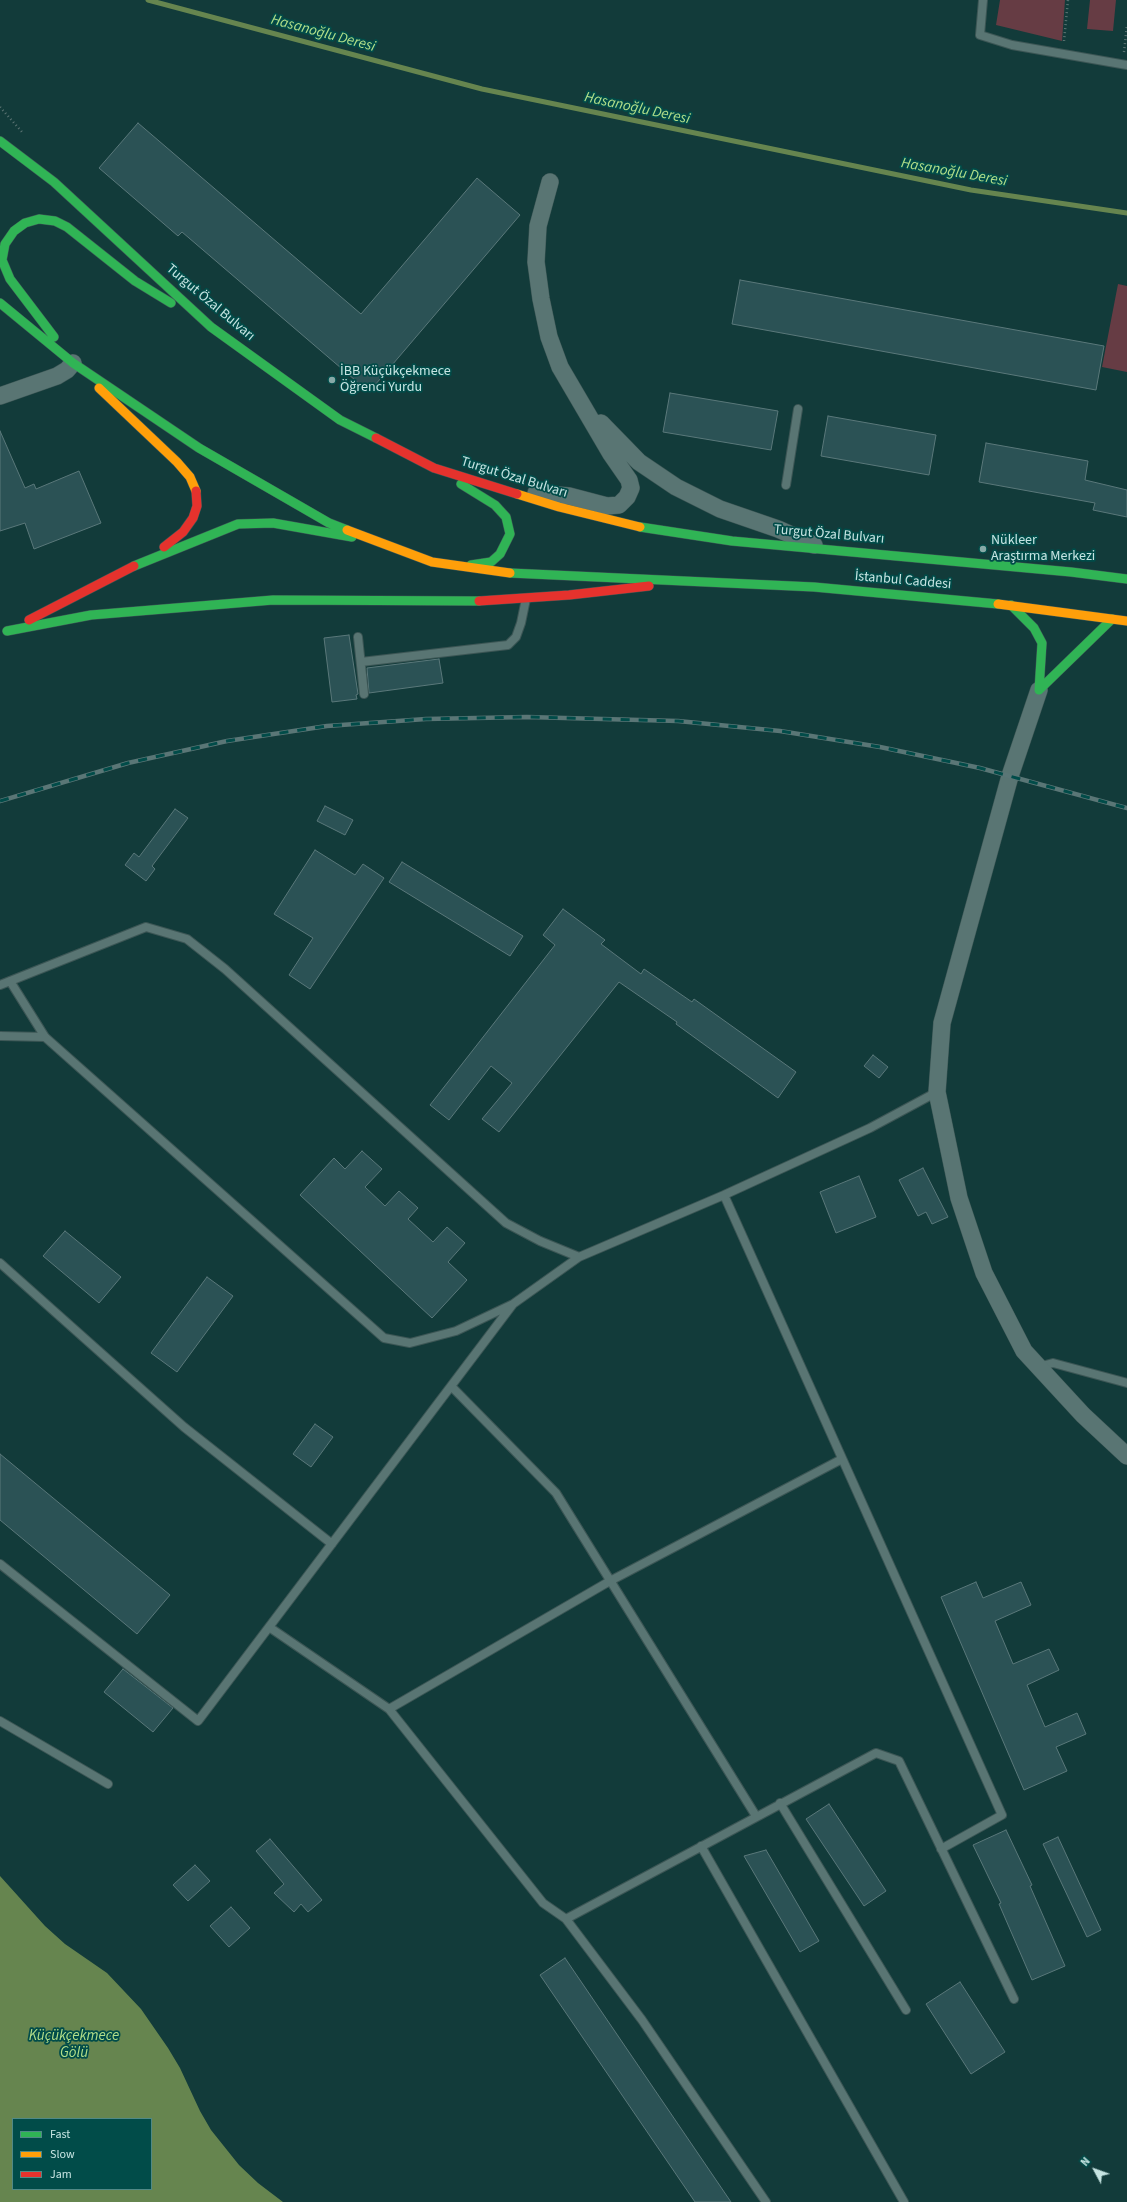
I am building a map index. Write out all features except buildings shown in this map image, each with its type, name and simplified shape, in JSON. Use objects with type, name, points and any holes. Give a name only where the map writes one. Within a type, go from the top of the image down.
[{"type":"main road","name":"Turgut Özal Bulvarı","points":[[2,138],[14,152],[54,182],[211,327],[340,420],[434,468],[620,523],[676,534],[732,541],[822,548],[1071,572],[1127,579]]},
{"type":"main road","points":[[211,327],[135,281],[67,227],[55,221],[38,219],[25,223],[14,231],[5,244],[2,260],[10,279],[72,363],[212,456],[329,523],[432,562],[521,575],[676,582]]},
{"type":"main road","points":[[0,303],[72,363],[177,462],[190,477],[197,494],[197,506],[193,518],[183,532],[132,567]]},
{"type":"main road","points":[[432,562],[472,565],[491,562],[500,554],[510,534],[506,516],[495,505],[434,468]]},
{"type":"main road","points":[[4,633],[132,567],[238,524],[273,523],[376,541]]},
{"type":"main road","points":[[4,633],[91,615],[273,600],[477,601],[623,590],[676,582]]},
{"type":"main road","name":"İstanbul Caddesi","points":[[676,582],[814,587],[1011,605],[1127,621]]},
{"type":"main road","points":[[1011,605],[1034,628],[1042,643],[1039,690]]},
{"type":"main road","points":[[1039,690],[1112,619]]},
{"type":"street","points":[[516,493],[569,496],[607,506],[619,505],[627,497],[631,488],[629,480],[611,454],[582,402],[560,367],[549,337],[541,299],[536,262],[538,226],[550,182]]},
{"type":"street","points":[[0,396],[57,376],[67,370],[72,363]]},
{"type":"street","points":[[582,402],[639,462],[676,487],[720,509],[778,529],[822,548]]},
{"type":"street","points":[[1039,690],[1010,776],[942,1024],[937,1092],[959,1198],[984,1273],[1024,1351],[1083,1415],[1127,1456]]},
{"type":"lane","points":[[983,0],[980,35],[1012,45],[1125,65]]},
{"type":"lane","points":[[786,485],[798,410]]},
{"type":"lane","points":[[361,662],[508,645],[516,637],[521,623],[526,598]]},
{"type":"lane","points":[[358,637],[364,694]]},
{"type":"lane","points":[[0,985],[146,927],[187,939],[225,968],[506,1223],[540,1241],[579,1256]]},
{"type":"lane","points":[[10,981],[45,1037],[384,1338],[410,1343],[456,1331],[513,1304],[579,1256],[724,1195],[870,1128],[937,1092]]},
{"type":"lane","points":[[0,1036],[45,1037]]},
{"type":"lane","points":[[724,1195],[1002,1815],[941,1849]]},
{"type":"lane","points":[[0,1262],[184,1427],[332,1544]]},
{"type":"lane","points":[[0,1564],[198,1721],[452,1387],[513,1304]]},
{"type":"lane","points":[[1038,1367],[1053,1362],[1127,1383]]},
{"type":"lane","points":[[452,1387],[556,1493],[756,1816]]},
{"type":"lane","points":[[389,1709],[610,1581],[842,1459]]},
{"type":"lane","points":[[269,1627],[389,1709],[543,1903],[566,1919],[642,2020],[766,2202]]},
{"type":"lane","points":[[0,1721],[108,1784]]},
{"type":"lane","points":[[566,1919],[780,1803],[876,1753],[899,1761],[1014,1999]]},
{"type":"lane","points":[[780,1803],[906,2010]]},
{"type":"lane","points":[[701,1846],[904,2202]]},
{"type":"path","points":[[1063,54],[1068,0]]},
{"type":"path","points":[[1125,65],[1127,25]]},
{"type":"shaded area","points":[[1000,0],[1065,0],[1062,41],[996,25]]},
{"type":"shaded area","points":[[1090,0],[1116,0],[1113,31],[1087,29]]},
{"type":"shaded area","points":[[1118,284],[1127,286],[1127,372],[1102,367]]},
{"type":"water","name":"Küçükçekmece Gölü","points":[[0,1876],[45,1926],[65,1944],[107,1973],[141,2009],[180,2068],[200,2111],[211,2130],[239,2165],[258,2183],[283,2202],[0,2202]]},
{"type":"waterway","name":"Hasanoğlu Deresi","points":[[148,0],[482,89],[971,190],[1127,213]]},
{"type":"railway","points":[[0,801],[128,763],[227,741],[327,726],[426,719],[527,717],[678,721],[780,731],[880,747],[980,768],[1127,808]]},
{"type":"traffic: fast","points":[[0,141],[54,182],[211,327],[340,420],[376,438]]},
{"type":"traffic: fast","points":[[54,337],[10,279],[2,260],[5,244],[14,231],[25,223],[39,219],[55,221],[67,227],[135,281],[171,303]]},
{"type":"traffic: fast","points":[[0,303],[73,363],[199,448],[329,523],[347,530]]},
{"type":"traffic: fast","points":[[461,484],[495,505],[506,517],[510,534],[500,554],[491,562],[471,565]]},
{"type":"traffic: fast","points":[[134,566],[238,524],[273,523],[352,537]]},
{"type":"traffic: fast","points":[[640,527],[732,541],[1071,572],[1127,579]]},
{"type":"traffic: fast","points":[[510,573],[814,587],[998,604]]},
{"type":"traffic: fast","points":[[7,631],[91,615],[273,600],[479,601]]},
{"type":"traffic: fast","points":[[1011,605],[1034,628],[1042,643],[1039,690]]},
{"type":"traffic: fast","points":[[1039,690],[1112,619]]},
{"type":"traffic: slow","points":[[99,388],[177,462],[190,477],[196,491]]},
{"type":"traffic: slow","points":[[517,494],[559,507],[640,527]]},
{"type":"traffic: slow","points":[[347,530],[432,562],[510,573]]},
{"type":"traffic: slow","points":[[998,604],[1127,621]]},
{"type":"traffic: jam","points":[[376,438],[434,468],[517,494]]},
{"type":"traffic: jam","points":[[164,547],[183,532],[193,518],[197,506],[196,491]]},
{"type":"traffic: jam","points":[[29,620],[134,566]]},
{"type":"traffic: jam","points":[[479,601],[569,595],[649,586]]},
{"type":"place","name":"İBB Küçükçekmece Öğrenci Yurdu","points":[[332,380]]},
{"type":"place","name":"Nükleer Araştırma Merkezi","points":[[983,549]]}]
